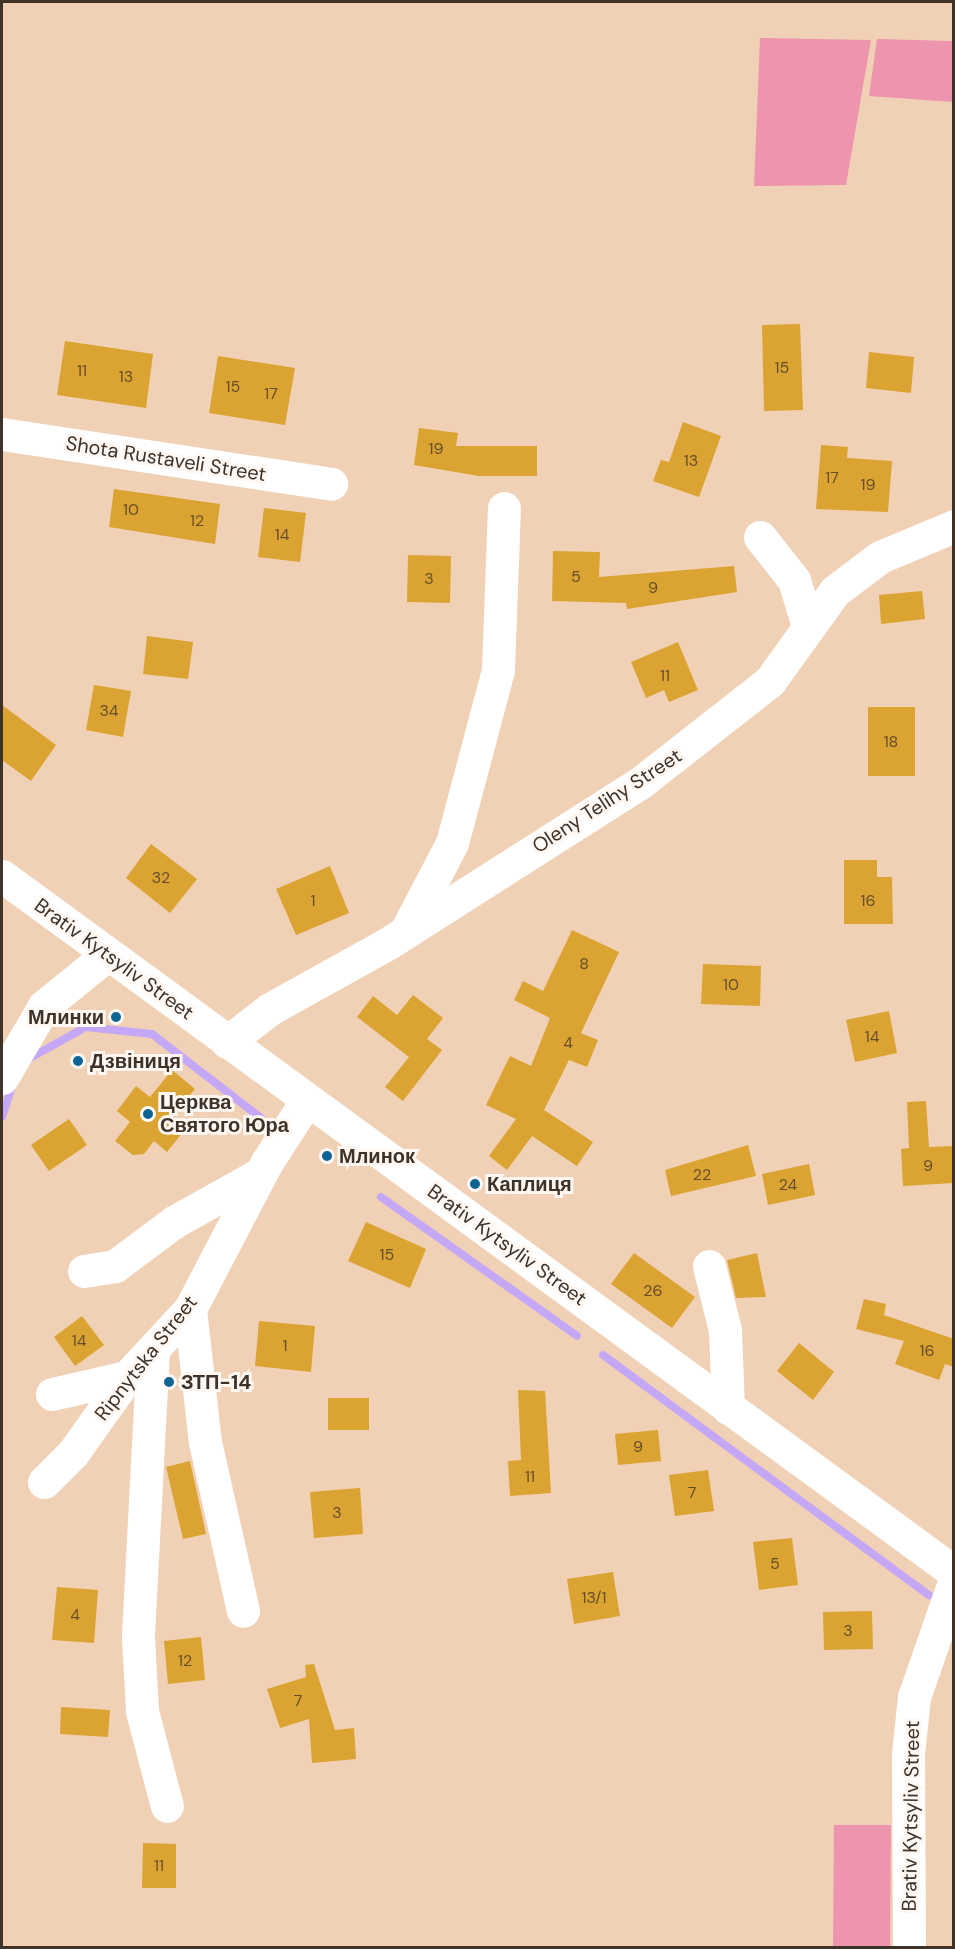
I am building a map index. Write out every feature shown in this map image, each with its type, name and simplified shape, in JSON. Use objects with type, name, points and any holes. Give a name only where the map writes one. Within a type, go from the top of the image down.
[{"type":"street","name":"Shota Rustaveli Street","points":[[2,434],[331,484]]},
{"type":"street","points":[[406,931],[452,843],[498,670],[504,508]]},
{"type":"street","name":"Oleny Telihy Street","points":[[226,1042],[270,1009],[406,931],[640,783],[725,722],[770,681],[807,623],[835,591],[879,557],[954,526]]},
{"type":"street","points":[[760,537],[794,580],[807,623]]},
{"type":"street","name":"Brativ Kytsyliv Street","points":[[2,876],[107,955],[954,1572]]},
{"type":"street","points":[[2,1078],[44,1006],[107,955]]},
{"type":"street","name":"Ripnytska Street","points":[[44,1482],[73,1453],[127,1377],[190,1309],[260,1174],[307,1100]]},
{"type":"street","points":[[84,1271],[115,1266],[174,1222],[260,1174]]},
{"type":"street","points":[[709,1266],[725,1330],[728,1408]]},
{"type":"street","points":[[190,1309],[205,1443],[243,1611]]},
{"type":"street","points":[[153,1349],[138,1637],[142,1710],[167,1806]]},
{"type":"street","points":[[52,1394],[127,1377]]},
{"type":"street","name":"Brativ Kytsyliv Street","points":[[909,1947],[908,1754],[914,1697],[954,1582]]},
{"type":"shaded area","points":[[760,38],[871,40],[846,185],[754,186]]},
{"type":"shaded area","points":[[877,39],[953,41],[953,102],[869,96]]},
{"type":"shaded area","points":[[834,1825],[891,1825],[890,1947],[833,1947]]},
{"type":"building","points":[[800,324],[803,410],[764,411],[762,325]]},
{"type":"building","points":[[65,341],[153,354],[146,408],[57,395]]},
{"type":"building","points":[[869,352],[914,357],[911,393],[866,388]]},
{"type":"building","points":[[218,356],[295,368],[285,425],[209,413]]},
{"type":"building","points":[[683,422],[721,436],[699,497],[653,481],[661,460],[669,462]]},
{"type":"building","points":[[419,428],[458,433],[456,446],[537,446],[537,476],[479,476],[414,465]]},
{"type":"building","points":[[821,445],[848,447],[847,458],[892,461],[888,512],[816,509]]},
{"type":"building","points":[[114,489],[220,504],[215,544],[109,527]]},
{"type":"building","points":[[264,508],[306,513],[300,562],[258,557]]},
{"type":"building","points":[[553,551],[600,552],[599,577],[734,566],[737,592],[627,609],[626,603],[552,601]]},
{"type":"building","points":[[408,555],[451,556],[450,603],[407,602]]},
{"type":"building","points":[[922,591],[925,619],[881,624],[879,595]]},
{"type":"building","points":[[147,636],[193,642],[188,679],[143,674]]},
{"type":"building","points":[[678,642],[698,690],[669,702],[664,690],[646,698],[631,662]]},
{"type":"building","points":[[94,685],[131,691],[123,737],[86,730]]},
{"type":"building","points":[[2,705],[56,745],[31,781],[2,760]]},
{"type":"building","points":[[868,707],[915,707],[915,776],[868,776]]},
{"type":"building","points":[[151,844],[197,879],[170,913],[126,878]]},
{"type":"building","points":[[844,860],[877,860],[877,877],[892,877],[893,924],[844,924]]},
{"type":"building","points":[[330,866],[349,913],[296,935],[276,889]]},
{"type":"building","points":[[572,930],[619,952],[581,1033],[598,1040],[587,1067],[569,1060],[544,1110],[593,1142],[577,1166],[532,1136],[507,1170],[489,1156],[516,1119],[486,1105],[510,1056],[531,1066],[550,1018],[514,1000],[523,981],[543,991]]},
{"type":"building","points":[[703,964],[761,966],[760,1006],[701,1004]]},
{"type":"building","points":[[413,995],[443,1018],[427,1039],[442,1050],[403,1101],[385,1087],[409,1057],[357,1017],[373,996],[397,1015]]},
{"type":"building","points":[[889,1011],[897,1053],[855,1062],[846,1020]]},
{"type":"building","name":"Церква Святого Юра","points":[[172,1070],[195,1089],[173,1116],[187,1127],[167,1152],[154,1141],[144,1154],[133,1155],[115,1141],[130,1122],[117,1111],[136,1086],[150,1097]]},
{"type":"building","points":[[926,1101],[929,1147],[954,1146],[954,1183],[903,1186],[901,1149],[909,1148],[907,1102]]},
{"type":"building","points":[[69,1119],[87,1145],[49,1171],[31,1145]]},
{"type":"building","points":[[748,1145],[756,1176],[671,1196],[665,1170]]},
{"type":"building","points":[[809,1164],[815,1195],[768,1205],[762,1174]]},
{"type":"building","points":[[366,1222],[426,1249],[410,1288],[348,1261]]},
{"type":"building","points":[[634,1253],[695,1297],[672,1328],[611,1284]]},
{"type":"building","points":[[757,1253],[766,1297],[736,1298],[727,1260]]},
{"type":"building","points":[[864,1299],[886,1304],[884,1315],[954,1339],[954,1367],[945,1364],[939,1380],[895,1364],[904,1341],[856,1329]]},
{"type":"building","points":[[82,1316],[104,1345],[75,1366],[54,1337]]},
{"type":"building","points":[[259,1321],[315,1326],[311,1372],[255,1366]]},
{"type":"building","points":[[799,1343],[834,1372],[813,1400],[777,1371]]},
{"type":"building","points":[[518,1390],[545,1391],[551,1493],[510,1496],[508,1461],[521,1460]]},
{"type":"building","points":[[328,1398],[369,1398],[369,1430],[328,1430]]},
{"type":"building","points":[[658,1430],[661,1461],[618,1465],[615,1434]]},
{"type":"building","points":[[190,1461],[206,1534],[183,1539],[166,1467]]},
{"type":"building","points":[[708,1470],[714,1511],[675,1516],[669,1475]]},
{"type":"building","points":[[360,1488],[363,1534],[314,1538],[310,1492]]},
{"type":"building","points":[[792,1538],[798,1585],[759,1590],[753,1542]]},
{"type":"building","points":[[613,1572],[620,1616],[574,1624],[567,1579]]},
{"type":"building","points":[[57,1587],[98,1590],[94,1643],[52,1640]]},
{"type":"building","points":[[872,1611],[873,1649],[824,1650],[823,1612]]},
{"type":"building","points":[[201,1637],[205,1680],[168,1684],[164,1641]]},
{"type":"building","points":[[314,1664],[335,1730],[354,1728],[356,1759],[312,1763],[309,1719],[280,1728],[267,1689],[306,1677],[305,1665]]},
{"type":"building","points":[[61,1707],[110,1710],[108,1737],[60,1734]]},
{"type":"building","points":[[143,1843],[176,1844],[176,1888],[142,1888]]},
{"type":"waterway","points":[[30,1058],[86,1027],[152,1034],[261,1118]]},
{"type":"waterway","points":[[2,1117],[13,1084]]},
{"type":"waterway","points":[[381,1197],[577,1336]]},
{"type":"waterway","points":[[603,1355],[929,1595]]},
{"type":"place","name":"Млинки","points":[[116,1017]]},
{"type":"place","name":"Дзвіниця","points":[[78,1061]]},
{"type":"place","name":"Церква Святого Юра","points":[[148,1114]]},
{"type":"place","name":"Млинок","points":[[327,1156]]},
{"type":"place","name":"Каплиця","points":[[475,1184]]},
{"type":"place","name":"ЗТП-14","points":[[169,1382]]}]
